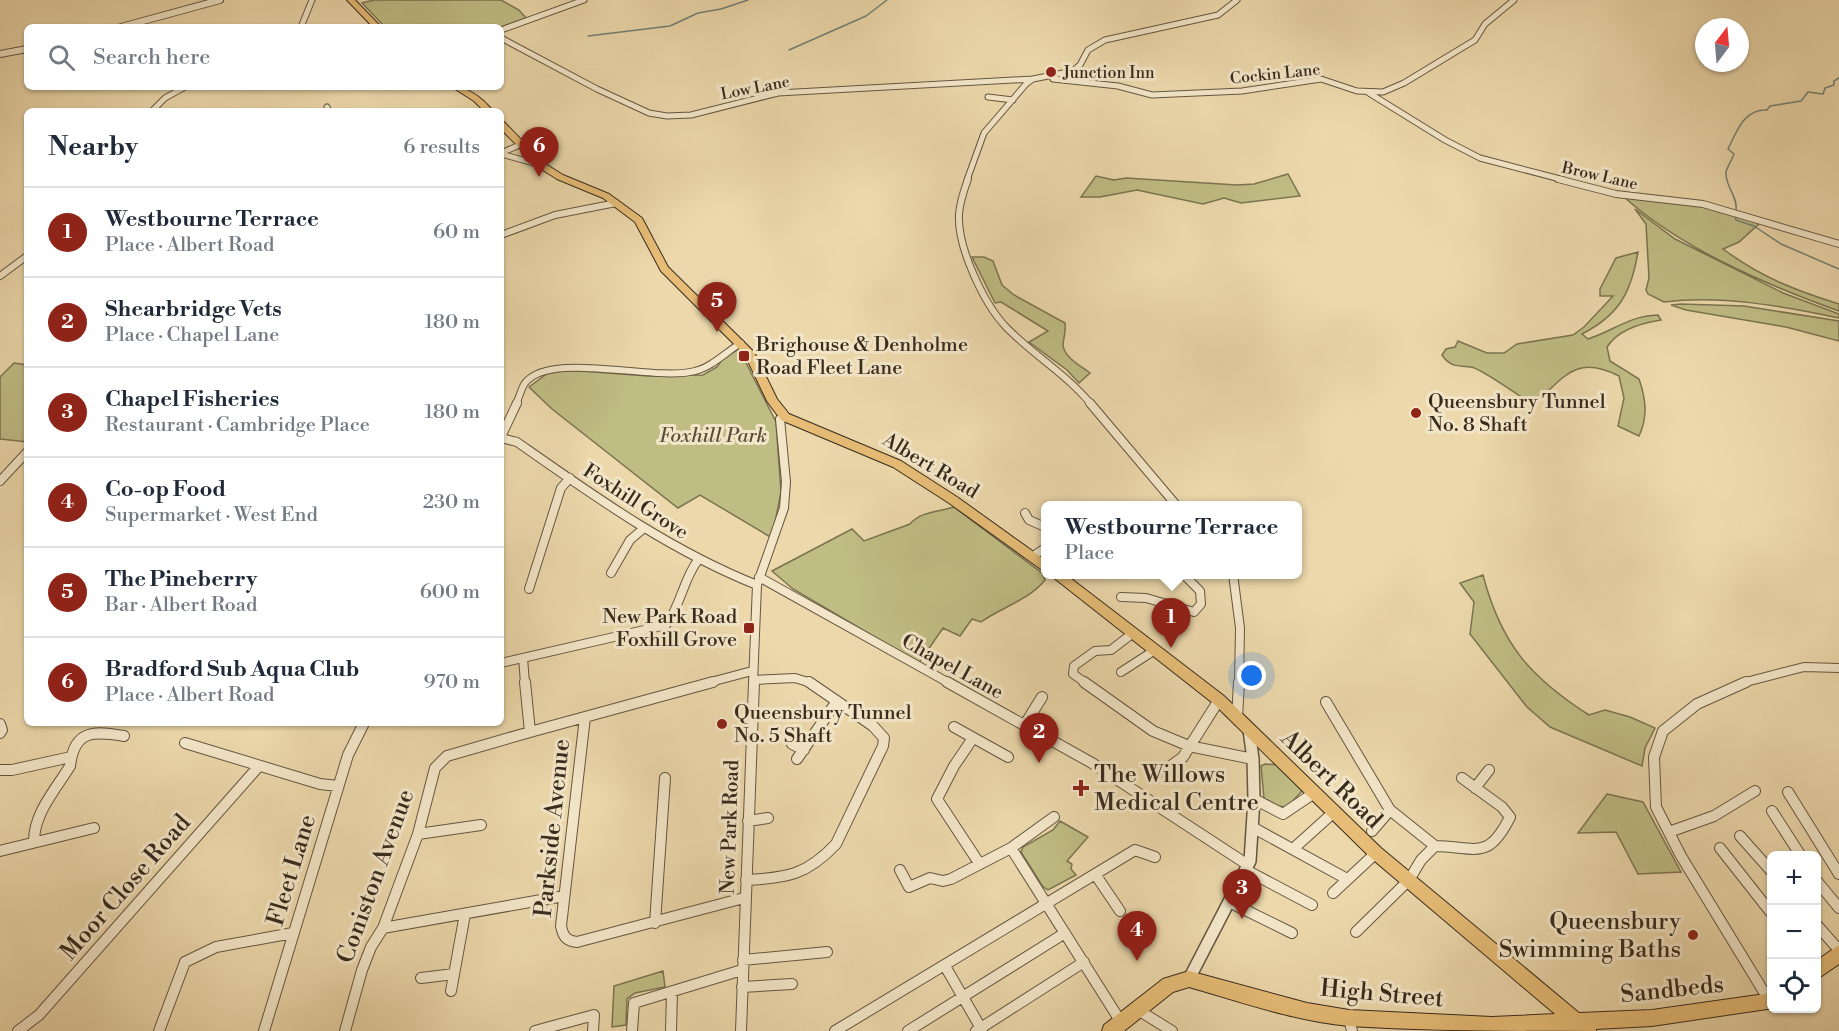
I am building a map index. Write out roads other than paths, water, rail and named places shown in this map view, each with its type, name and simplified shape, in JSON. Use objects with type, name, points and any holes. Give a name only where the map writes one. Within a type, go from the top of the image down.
[{"type":"main road","points":[[351,0],[374,24]]},
{"type":"main road","points":[[461,90],[477,99],[486,108]]},
{"type":"main road","points":[[504,127],[541,165],[560,177],[616,203],[639,220],[664,269],[750,354],[772,401],[785,417]]},
{"type":"main road","name":"Albert Road","points":[[785,417],[897,464],[952,499],[1041,564]]},
{"type":"main road","name":"Albert Road","points":[[1061,579],[1219,700],[1376,853],[1582,1026]]},
{"type":"main road","points":[[1821,966],[1839,951]]},
{"type":"main road","points":[[1116,1028],[1169,985],[1189,979]]},
{"type":"main road","name":"High Street","points":[[1189,979],[1350,1025],[1582,1026]]},
{"type":"main road","name":"Sandbeds","points":[[1582,1026],[1767,1003]]},
{"type":"street","points":[[131,24],[220,0]]},
{"type":"street","points":[[302,24],[312,0]]},
{"type":"street","points":[[504,29],[584,0]]},
{"type":"street","points":[[1043,78],[1066,74],[1076,69],[1088,51],[1105,40],[1218,15],[1237,0]]},
{"type":"street","name":"Cockin Lane","points":[[1043,78],[1118,86],[1152,95],[1242,91],[1321,79],[1369,93],[1390,91],[1467,46],[1480,35],[1485,24],[1495,14],[1514,0]]},
{"type":"street","name":"Low Lane","points":[[504,40],[627,103],[649,113],[667,117],[692,115],[778,93],[1043,78]]},
{"type":"street","points":[[2,53],[24,49]]},
{"type":"street","points":[[528,60],[536,57]]},
{"type":"street","points":[[1033,79],[984,133],[964,189],[959,216],[963,244],[992,310],[1004,325],[1073,383],[1173,501]]},
{"type":"street","points":[[155,108],[165,98],[180,90]]},
{"type":"street","name":"Brow Lane","points":[[1369,93],[1445,140],[1480,158],[1616,194],[1703,204],[1839,244]]},
{"type":"street","points":[[988,97],[1013,100]]},
{"type":"street","points":[[504,153],[522,144]]},
{"type":"street","points":[[504,155],[541,165]]},
{"type":"street","points":[[504,234],[555,215],[616,203]]},
{"type":"street","points":[[0,276],[24,258]]},
{"type":"street","points":[[504,431],[526,382],[546,370],[566,366],[637,373],[693,372],[710,366],[721,355],[741,343]]},
{"type":"street","name":"New Park Road","points":[[741,1031],[744,898],[758,581],[778,530],[784,507],[786,482],[780,419],[785,417]]},
{"type":"street","name":"Foxhill Grove","points":[[504,439],[517,442],[643,529],[698,560],[758,581]]},
{"type":"street","points":[[0,481],[24,455]]},
{"type":"street","points":[[529,589],[561,488],[570,478]]},
{"type":"street","points":[[1025,513],[1029,520],[1041,525]]},
{"type":"street","points":[[611,573],[630,540],[643,529]]},
{"type":"street","points":[[1032,557],[1041,551]]},
{"type":"street","points":[[504,662],[666,625],[675,615],[692,567],[698,560]]},
{"type":"street","points":[[1121,597],[1146,598],[1195,614],[1201,604],[1200,591],[1188,579]]},
{"type":"street","points":[[1234,579],[1241,628],[1237,718]]},
{"type":"street","name":"Chapel Lane","points":[[758,581],[1092,763],[1247,867],[1312,905]]},
{"type":"street","points":[[1133,633],[1111,650],[1101,648],[1093,651],[1074,666],[1073,674],[1153,731],[1189,746],[1253,759]]},
{"type":"street","points":[[1121,672],[1155,650]]},
{"type":"street","points":[[523,658],[530,732],[753,675],[801,678],[873,726],[884,738],[883,746],[836,844],[813,867],[797,874],[781,879],[746,880]]},
{"type":"street","points":[[1767,995],[1656,807],[1653,758],[1663,731],[1697,704],[1745,682],[1804,667],[1839,668]]},
{"type":"street","points":[[1024,726],[1041,697]]},
{"type":"street","points":[[1164,771],[1183,757],[1219,700]]},
{"type":"street","points":[[798,759],[837,701]]},
{"type":"street","points":[[1326,702],[1390,810],[1435,846]]},
{"type":"street","name":"Parkside Avenue","points":[[585,717],[564,896],[561,926],[563,935],[569,941],[577,942],[744,898]]},
{"type":"street","points":[[0,724],[2,730],[0,733]]},
{"type":"street","name":"Fleet Lane","points":[[264,1031],[348,755],[362,726]]},
{"type":"street","points":[[954,727],[1008,757]]},
{"type":"street","points":[[1189,979],[1247,867],[1254,799],[1253,759],[1249,730]]},
{"type":"street","points":[[34,841],[34,828],[70,766],[70,757],[81,739],[96,731],[124,736]]},
{"type":"street","name":"Coniston Avenue","points":[[345,1031],[362,970],[383,928],[418,834],[435,768],[447,756],[530,732]]},
{"type":"street","points":[[973,738],[954,766],[937,799],[979,863]]},
{"type":"street","points":[[185,743],[320,784],[338,786]]},
{"type":"street","points":[[792,744],[804,750]]},
{"type":"street","points":[[0,770],[12,770],[70,757]]},
{"type":"street","name":"Moor Close Road","points":[[18,1031],[39,1015],[259,766]]},
{"type":"street","points":[[1475,788],[1489,770]]},
{"type":"street","points":[[654,923],[665,778]]},
{"type":"street","points":[[1356,932],[1409,880],[1421,860],[1435,846],[1452,845],[1477,851],[1488,848],[1504,832],[1510,817],[1502,807],[1462,778]]},
{"type":"street","points":[[1669,832],[1700,824],[1735,807],[1755,792]]},
{"type":"street","points":[[1788,792],[1839,874]]},
{"type":"street","points":[[1254,799],[1283,814],[1314,793]]},
{"type":"street","points":[[1372,831],[1390,810]]},
{"type":"street","points":[[1772,811],[1798,851]]},
{"type":"street","points":[[1293,849],[1334,812]]},
{"type":"street","points":[[900,870],[909,887],[930,878],[943,881],[951,879],[1011,848],[1054,816]]},
{"type":"street","points":[[748,821],[768,818]]},
{"type":"street","points":[[418,834],[482,825]]},
{"type":"street","points":[[1252,827],[1347,879]]},
{"type":"street","points":[[0,851],[94,828]]},
{"type":"street","points":[[1740,836],[1767,866]]},
{"type":"street","points":[[1011,848],[1084,962],[1116,1028]]},
{"type":"street","points":[[1720,848],[1767,908]]},
{"type":"street","points":[[835,1031],[1135,850],[1155,857]]},
{"type":"street","points":[[1333,893],[1376,853]]},
{"type":"street","points":[[1095,874],[1120,911]]},
{"type":"street","points":[[1821,886],[1839,908]]},
{"type":"street","points":[[383,928],[564,896]]},
{"type":"street","points":[[1229,902],[1292,933]]},
{"type":"street","points":[[451,991],[465,914]]},
{"type":"street","points":[[1821,930],[1839,951]]},
{"type":"street","points":[[159,1031],[185,962],[216,947],[294,933]]},
{"type":"street","points":[[908,1031],[1065,933]]},
{"type":"street","points":[[632,1031],[634,1003],[672,992],[742,965],[827,952]]},
{"type":"street","points":[[945,966],[979,1030],[1084,962]]},
{"type":"street","points":[[421,978],[454,974]]},
{"type":"street","points":[[742,987],[792,984]]},
{"type":"street","points":[[671,1031],[672,992]]},
{"type":"street","points":[[1137,1010],[1172,1031]]},
{"type":"street","points":[[535,1031],[594,1016],[593,1031]]},
{"type":"waterway","points":[[588,36],[670,26],[698,13],[721,9],[748,0]]},
{"type":"waterway","points":[[789,50],[866,16],[887,0]]},
{"type":"waterway","points":[[1736,210],[1726,172],[1734,154],[1728,149],[1742,122],[1752,113],[1767,110],[1770,106],[1801,101],[1808,92],[1823,94],[1825,88],[1834,85],[1834,81],[1839,78]]},
{"type":"waterway","points":[[1735,215],[1736,220],[1754,226],[1781,244],[1839,269]]},
{"type":"place","name":"Junction Inn","points":[[1051,72]]},
{"type":"place","name":"Bradford Sub Aqua Club","points":[[539,177]]},
{"type":"place","name":"The Pineberry","points":[[717,332]]},
{"type":"place","name":"Brighouse & Denholme Road Fleet Lane","points":[[744,356]]},
{"type":"place","name":"Queensbury Tunnel No. 8 Shaft","points":[[1416,413]]},
{"type":"place","name":"New Park Road Foxhill Grove","points":[[749,628]]},
{"type":"place","name":"Westbourne Terrace","points":[[1171,648]]},
{"type":"place","name":"Queensbury Tunnel No. 5 Shaft","points":[[722,724]]},
{"type":"place","name":"Shearbridge Vets","points":[[1039,763]]},
{"type":"place","name":"The Willows Medical Centre","points":[[1081,788]]},
{"type":"place","name":"Chapel Fisheries","points":[[1242,919]]},
{"type":"place","name":"Queensbury Swimming Baths","points":[[1693,935]]},
{"type":"place","name":"Co-op Food","points":[[1137,961]]},
{"type":"park label","name":"Foxhill Park","points":[[713,435]]}]
